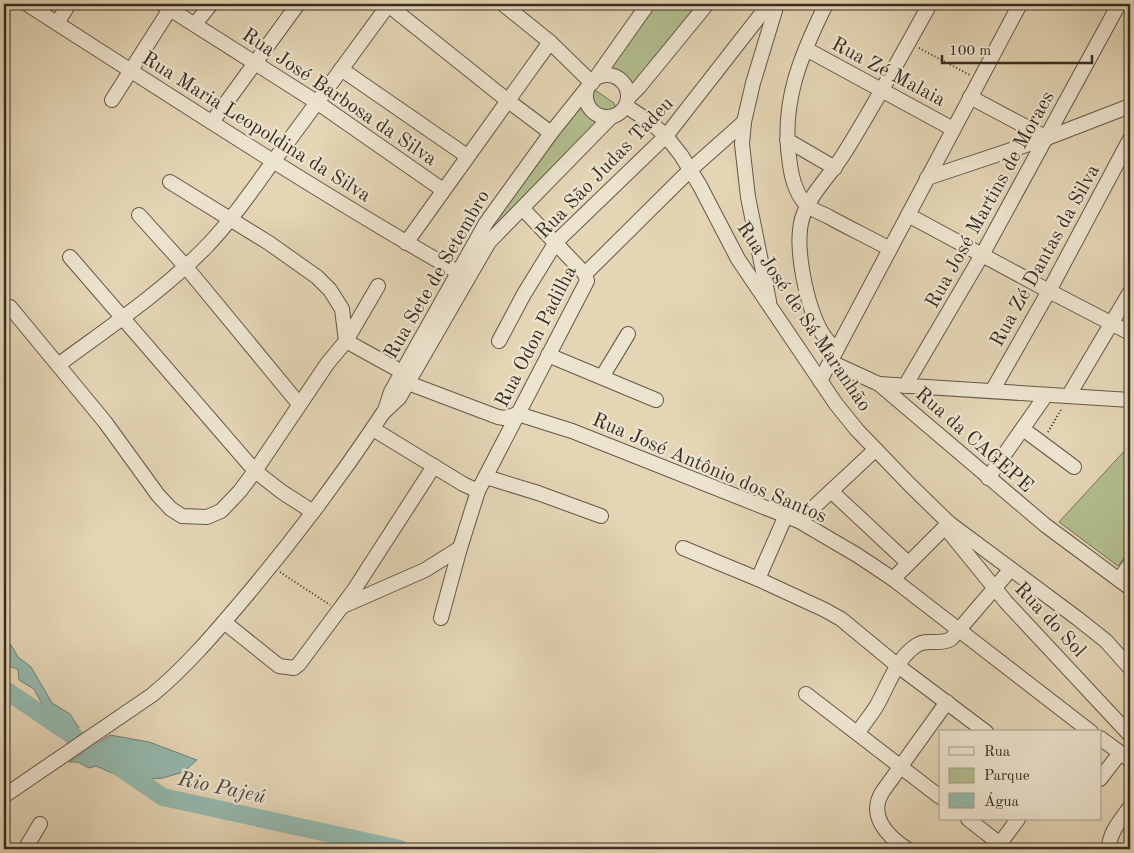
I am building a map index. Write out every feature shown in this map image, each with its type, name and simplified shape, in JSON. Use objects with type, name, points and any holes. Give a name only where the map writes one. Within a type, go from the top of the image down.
[{"type":"street","name":"Rua Maria Leopoldina da Silva","points":[[27,4],[273,162],[406,243],[463,275]]},
{"type":"street","points":[[57,23],[69,4]]},
{"type":"street","points":[[195,24],[211,4]]},
{"type":"street","points":[[212,122],[298,4]]},
{"type":"street","points":[[58,365],[123,318],[186,267],[230,220],[318,103],[388,4],[551,133]]},
{"type":"street","points":[[503,4],[550,42],[591,84]]},
{"type":"street","name":"Rua Sete de Setembro","points":[[4,796],[152,695],[168,682],[224,622],[272,566],[383,414],[399,398],[405,378],[514,184],[551,133],[591,84],[648,4]]},
{"type":"street","points":[[628,102],[627,88],[622,80],[613,75],[604,75],[591,84],[586,95],[588,105],[593,113],[602,117],[620,114],[639,87],[707,4]]},
{"type":"street","name":"Rua São Judas Tadeu","points":[[499,341],[524,294],[556,242],[666,136],[769,4]]},
{"type":"street","points":[[770,306],[748,197],[742,144],[744,122],[753,83],[777,4]]},
{"type":"street","points":[[826,4],[806,49],[792,89],[787,140],[794,186],[806,205],[890,249]]},
{"type":"street","points":[[930,4],[883,90],[835,168],[806,205],[801,221],[802,271],[815,316],[833,357],[879,384],[1130,400]]},
{"type":"street","name":"Rua José Martins de Moraes","points":[[905,386],[982,255],[1119,4]]},
{"type":"street","points":[[820,381],[928,178],[1016,5]]},
{"type":"street","points":[[112,100],[131,70],[166,6]]},
{"type":"street","name":"Rua José Barbosa da Silva","points":[[166,6],[318,103],[443,190]]},
{"type":"street","points":[[406,243],[550,42]]},
{"type":"street","name":"Rua Zé Malaia","points":[[806,49],[953,128]]},
{"type":"street","points":[[341,69],[467,156]]},
{"type":"street","points":[[970,96],[1047,138]]},
{"type":"street","name":"Rua José de Sá Maranhão","points":[[628,102],[666,136],[690,170],[738,259],[836,404],[876,450],[947,525],[1011,569],[1106,641],[1129,665]]},
{"type":"street","points":[[928,178],[1047,138],[1130,106]]},
{"type":"street","name":"Rua Sete de Setembro","points":[[480,245],[489,242],[523,209],[611,117]]},
{"type":"street","name":"Rua Odon Padilha","points":[[442,618],[460,548],[478,490],[587,281],[586,274],[690,170],[744,122]]},
{"type":"street","name":"Rua Zé Dantas da Silva","points":[[992,391],[1049,291],[1130,139]]},
{"type":"street","points":[[787,140],[835,168]]},
{"type":"street","points":[[170,182],[298,263],[324,283],[342,309],[346,341]]},
{"type":"street","points":[[514,184],[534,198]]},
{"type":"street","points":[[523,209],[586,274]]},
{"type":"street","points":[[908,215],[1130,332]]},
{"type":"street","points":[[139,216],[186,267],[299,404]]},
{"type":"street","points":[[70,257],[255,471],[312,512]]},
{"type":"street","points":[[10,307],[105,422],[158,495],[171,509],[182,516],[201,518],[213,516],[232,501],[255,471],[327,364],[346,341],[378,286]]},
{"type":"street","points":[[1069,395],[1130,292]]},
{"type":"street","points":[[602,377],[628,334]]},
{"type":"street","name":"Rua José Antônio dos Santos","points":[[346,341],[405,378],[498,417],[504,418],[518,414],[572,431],[799,521],[857,555],[893,579],[1088,730]]},
{"type":"street","points":[[548,355],[656,400]]},
{"type":"street","name":"Rua da CAGEPE","points":[[879,384],[1045,525],[1124,584]]},
{"type":"street","points":[[988,478],[1046,395]]},
{"type":"street","points":[[373,429],[463,484],[478,490]]},
{"type":"street","points":[[1023,430],[1074,467]]},
{"type":"street","points":[[799,521],[876,450]]},
{"type":"street","points":[[224,622],[279,666],[294,668],[306,656],[341,609],[434,466]]},
{"type":"street","points":[[486,477],[538,492],[601,516]]},
{"type":"street","points":[[831,491],[908,563]]},
{"type":"street","points":[[758,579],[786,515]]},
{"type":"street","points":[[893,579],[947,525]]},
{"type":"street","name":"Rua do Sol","points":[[947,525],[994,588],[1130,735]]},
{"type":"street","points":[[341,609],[425,570],[460,548]]},
{"type":"street","points":[[683,548],[758,579],[825,610],[840,619],[898,666],[983,730]]},
{"type":"street","points":[[1124,584],[1130,564]]},
{"type":"street","points":[[858,732],[876,706],[898,666],[910,650],[918,644],[926,642],[942,643],[951,639],[1011,569]]},
{"type":"street","points":[[806,694],[858,732],[939,797]]},
{"type":"street","points":[[907,849],[887,833],[881,824],[876,809],[878,797],[947,702]]},
{"type":"street","points":[[1102,739],[1125,756],[1102,778]]},
{"type":"street","points":[[1109,849],[1112,833],[1130,807]]},
{"type":"street","points":[[969,820],[998,847],[1017,820]]},
{"type":"street","points":[[25,849],[40,824]]},
{"type":"path","points":[[908,42],[979,79]]},
{"type":"path","points":[[1042,443],[1069,395]]},
{"type":"path","points":[[272,566],[341,609]]},
{"type":"green space","points":[[655,4],[701,4],[630,91],[625,93],[605,78],[604,72]]},
{"type":"green space","points":[[595,90],[614,103],[616,109],[509,214],[484,242],[480,240],[589,91]]},
{"type":"green space","points":[[1128,447],[1130,449],[1130,550],[1118,566],[1059,522]]},
{"type":"water","points":[[4,640],[11,645],[18,657],[31,667],[52,703],[70,714],[79,728],[73,729],[42,704],[34,689],[19,680],[18,669],[11,667],[4,661]]},
{"type":"water","points":[[110,735],[149,742],[197,760],[183,772],[163,778],[128,780],[96,766],[89,768],[78,762],[69,762]]},
{"type":"waterway","name":"Rio Pajeú","points":[[4,689],[163,797],[400,849]]}]
